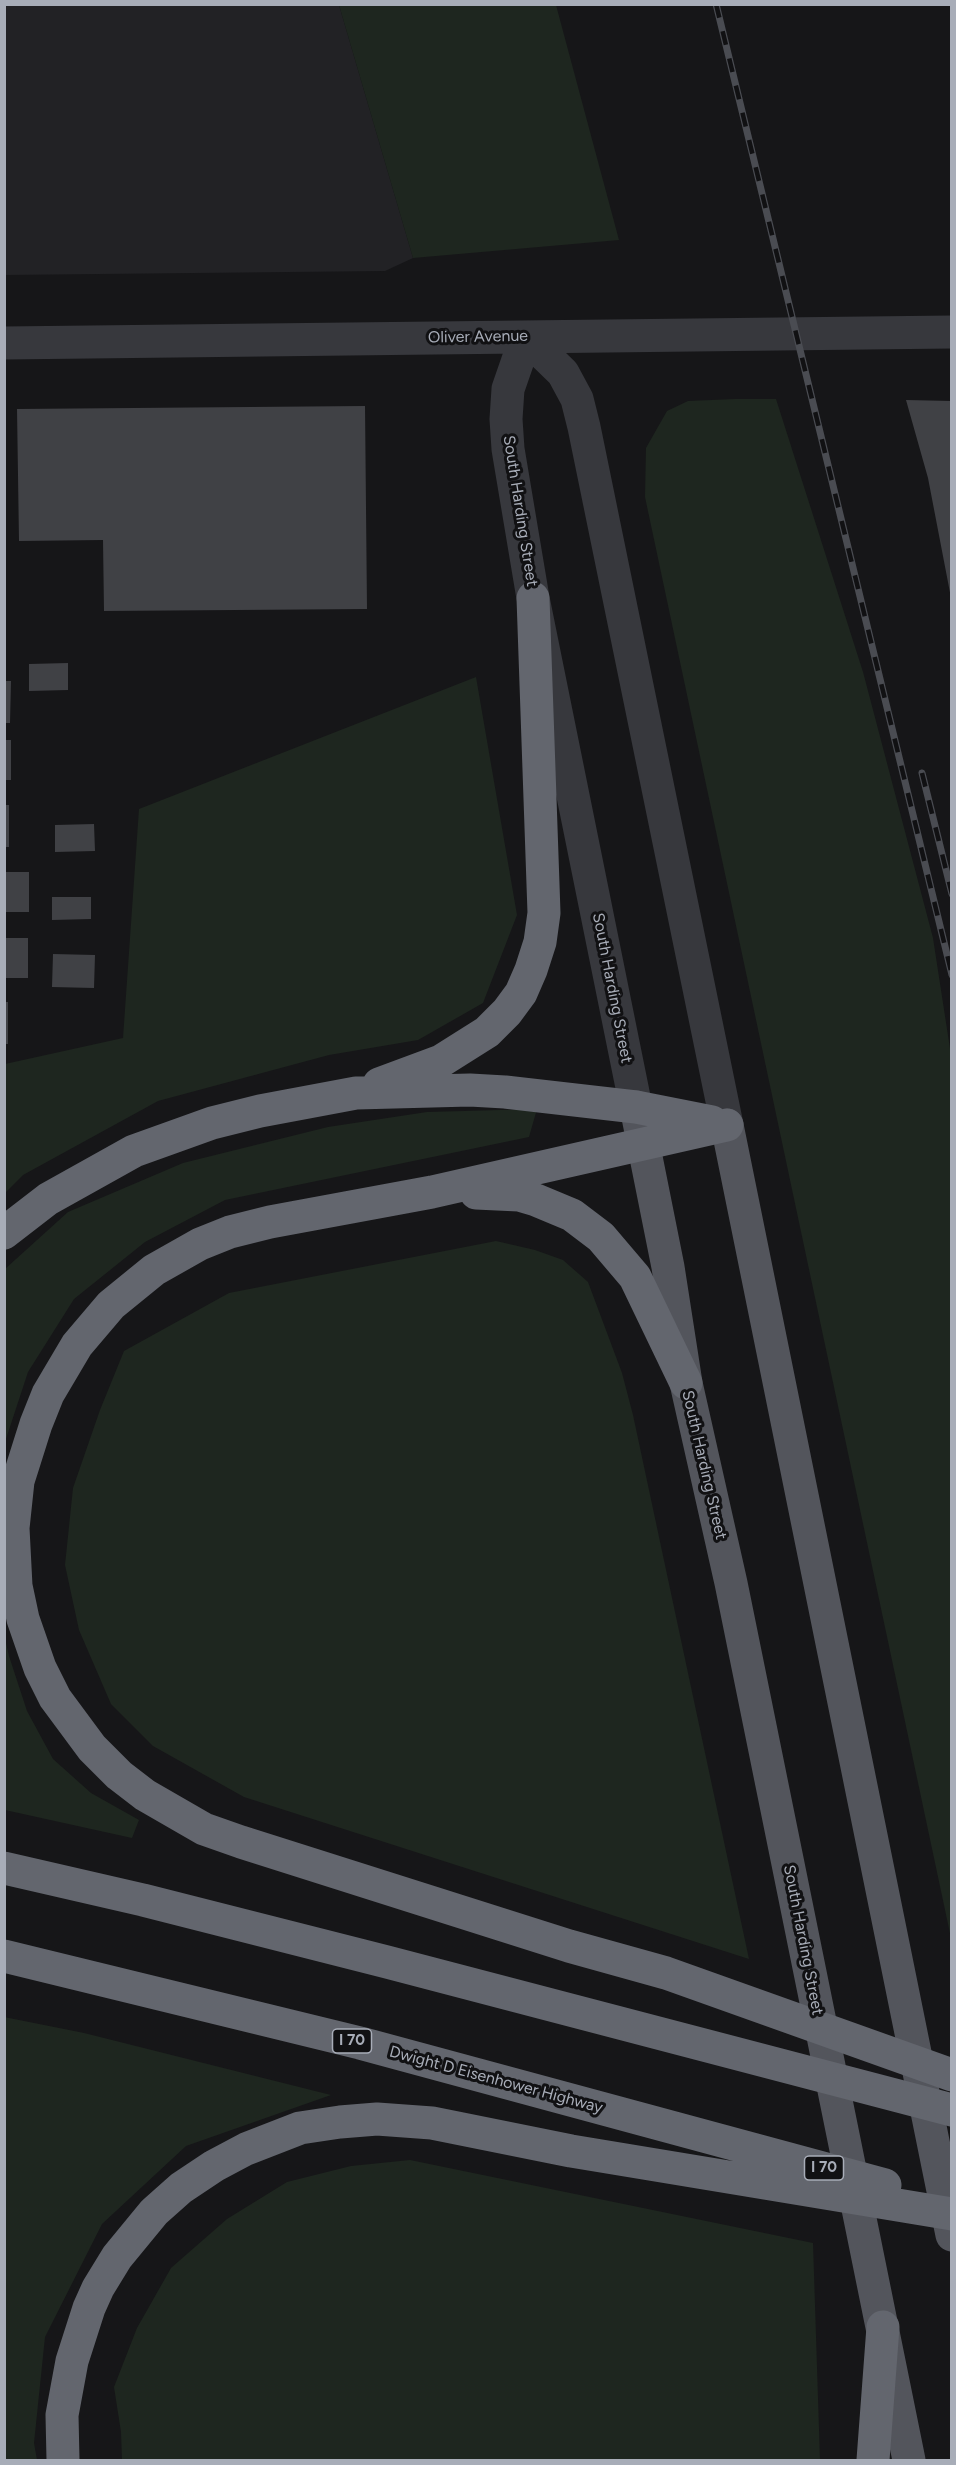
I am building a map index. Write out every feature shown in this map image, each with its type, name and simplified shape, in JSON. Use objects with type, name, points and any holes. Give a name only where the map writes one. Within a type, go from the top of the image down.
[{"type":"highway","points":[[4,1233],[48,1199],[71,1185],[154,1143],[251,1114],[356,1093],[441,1061],[487,1032],[514,1003],[531,970],[540,942],[544,913],[533,598]]},
{"type":"highway","points":[[356,1093],[470,1090],[636,1107],[727,1125]]},
{"type":"highway","points":[[727,1125],[643,1142],[432,1192],[270,1222],[230,1232],[179,1254],[154,1270],[111,1305],[77,1345],[63,1366],[36,1424],[20,1471],[15,1504],[13,1550],[16,1586],[28,1635],[55,1698],[92,1748],[119,1775],[145,1795],[204,1829],[569,1946],[666,1973],[951,2075]]},
{"type":"highway","points":[[432,1192],[519,1195],[555,1207],[587,1225],[601,1237],[635,1277],[686,1383]]},
{"type":"highway","points":[[4,1868],[280,1934],[951,2110]]},
{"type":"highway","name":"Dwight D Eisenhower Highway","points":[[4,1956],[337,2037],[951,2203]]},
{"type":"highway","points":[[63,2460],[62,2415],[66,2386],[80,2331],[98,2288],[117,2257],[154,2212],[181,2188],[214,2166],[246,2149],[300,2128],[340,2122],[394,2120],[452,2127],[704,2174],[951,2214]]},
{"type":"highway","points":[[873,2460],[883,2327]]},
{"type":"main road","name":"South Harding Street","points":[[636,1107],[668,1268],[686,1383],[731,1583],[909,2460]]},
{"type":"main road","points":[[727,1125],[951,2235]]},
{"type":"street","name":"Oliver Avenue","points":[[4,343],[951,332]]},
{"type":"street","name":"South Harding Street","points":[[526,337],[508,389],[506,419],[508,449],[533,598],[636,1107]]},
{"type":"street","points":[[526,337],[563,373],[577,399],[727,1125]]},
{"type":"shaded area","points":[[4,5],[339,5],[413,258],[385,271],[5,275]]},
{"type":"shaded area","points":[[339,5],[556,5],[619,240],[413,258]]},
{"type":"shaded area","points":[[776,399],[863,672],[933,938],[951,1055],[951,1938],[645,497],[646,448],[667,411],[688,401]]},
{"type":"shaded area","points":[[476,677],[517,915],[483,1003],[418,1040],[329,1055],[158,1101],[23,1175],[5,1193],[5,1064],[123,1038],[139,809]]},
{"type":"shaded area","points":[[537,1109],[529,1137],[225,1200],[145,1242],[74,1299],[28,1372],[5,1442],[5,1269],[68,1212],[183,1163],[328,1127],[427,1112]]},
{"type":"shaded area","points":[[496,1241],[535,1250],[563,1260],[588,1282],[622,1373],[633,1415],[749,1959],[244,1797],[153,1746],[111,1704],[79,1630],[65,1565],[73,1488],[100,1410],[124,1351],[229,1293]]},
{"type":"shaded area","points":[[4,1634],[27,1711],[53,1759],[91,1793],[139,1820],[132,1838],[5,1810]]},
{"type":"shaded area","points":[[4,2017],[84,2033],[331,2095],[186,2146],[102,2224],[45,2337],[34,2443],[37,2460],[5,2460]]},
{"type":"shaded area","points":[[410,2160],[813,2243],[820,2460],[122,2460],[121,2432],[114,2387],[137,2328],[171,2268],[227,2219],[287,2182],[351,2166]]},
{"type":"building","points":[[906,400],[952,401],[952,603],[928,478]]},
{"type":"building","points":[[365,406],[367,609],[104,611],[103,540],[19,541],[17,409]]},
{"type":"building","points":[[68,663],[68,690],[29,691],[29,664]]},
{"type":"building","points":[[4,681],[11,681],[10,723],[4,723]]},
{"type":"building","points":[[4,740],[11,740],[11,780],[4,780]]},
{"type":"building","points":[[4,805],[9,805],[9,847],[4,847]]},
{"type":"building","points":[[94,824],[95,851],[55,852],[55,825]]},
{"type":"building","points":[[4,872],[29,872],[29,912],[4,912]]},
{"type":"building","points":[[52,897],[91,897],[91,919],[52,920]]},
{"type":"building","points":[[4,938],[28,938],[28,978],[4,978]]},
{"type":"building","points":[[53,954],[95,955],[94,988],[52,987]]},
{"type":"building","points":[[5,1002],[8,1002],[8,1044],[5,1044]]},
{"type":"railway","points":[[716,4],[952,975]]},
{"type":"railway","points":[[922,773],[952,894]]}]
